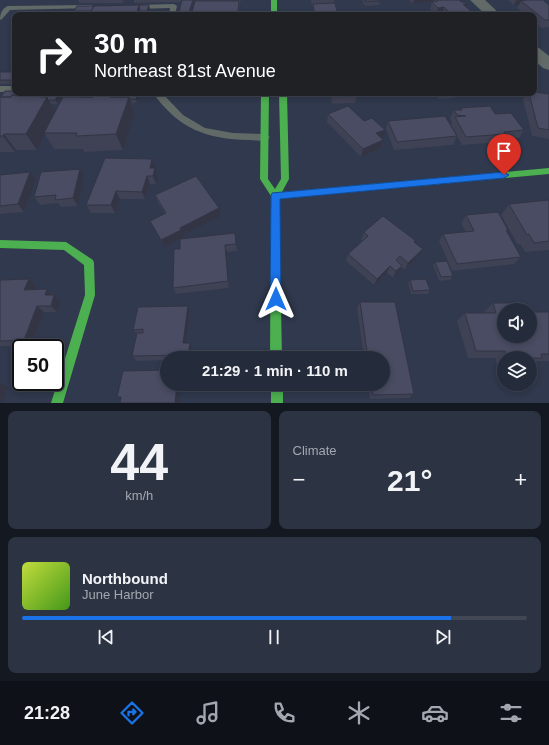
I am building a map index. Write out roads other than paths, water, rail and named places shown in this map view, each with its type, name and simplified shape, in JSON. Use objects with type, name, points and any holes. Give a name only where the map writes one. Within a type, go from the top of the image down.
[{"type":"main road","points":[[274,0],[274,12]]},
{"type":"main road","points":[[265,96],[264,179],[275,196]]},
{"type":"main road","points":[[276,351],[275,196],[285,179],[284,96]]},
{"type":"main road","points":[[275,196],[549,171]]},
{"type":"main road","points":[[0,244],[66,246],[89,263],[90,295],[57,403]]},
{"type":"main road","points":[[277,391],[277,403]]},
{"type":"street","points":[[477,0],[491,12]]},
{"type":"street","points":[[537,54],[549,65]]},
{"type":"lane","points":[[0,18],[14,0]]},
{"type":"lane","points":[[35,8],[41,0]]},
{"type":"lane","points":[[47,8],[52,0]]},
{"type":"lane","points":[[127,7],[174,6],[173,12]]},
{"type":"lane","points":[[8,8],[95,7]]},
{"type":"lane","points":[[0,89],[12,89]]},
{"type":"lane","points":[[160,96],[182,119],[195,128],[211,133],[264,137]]}]
